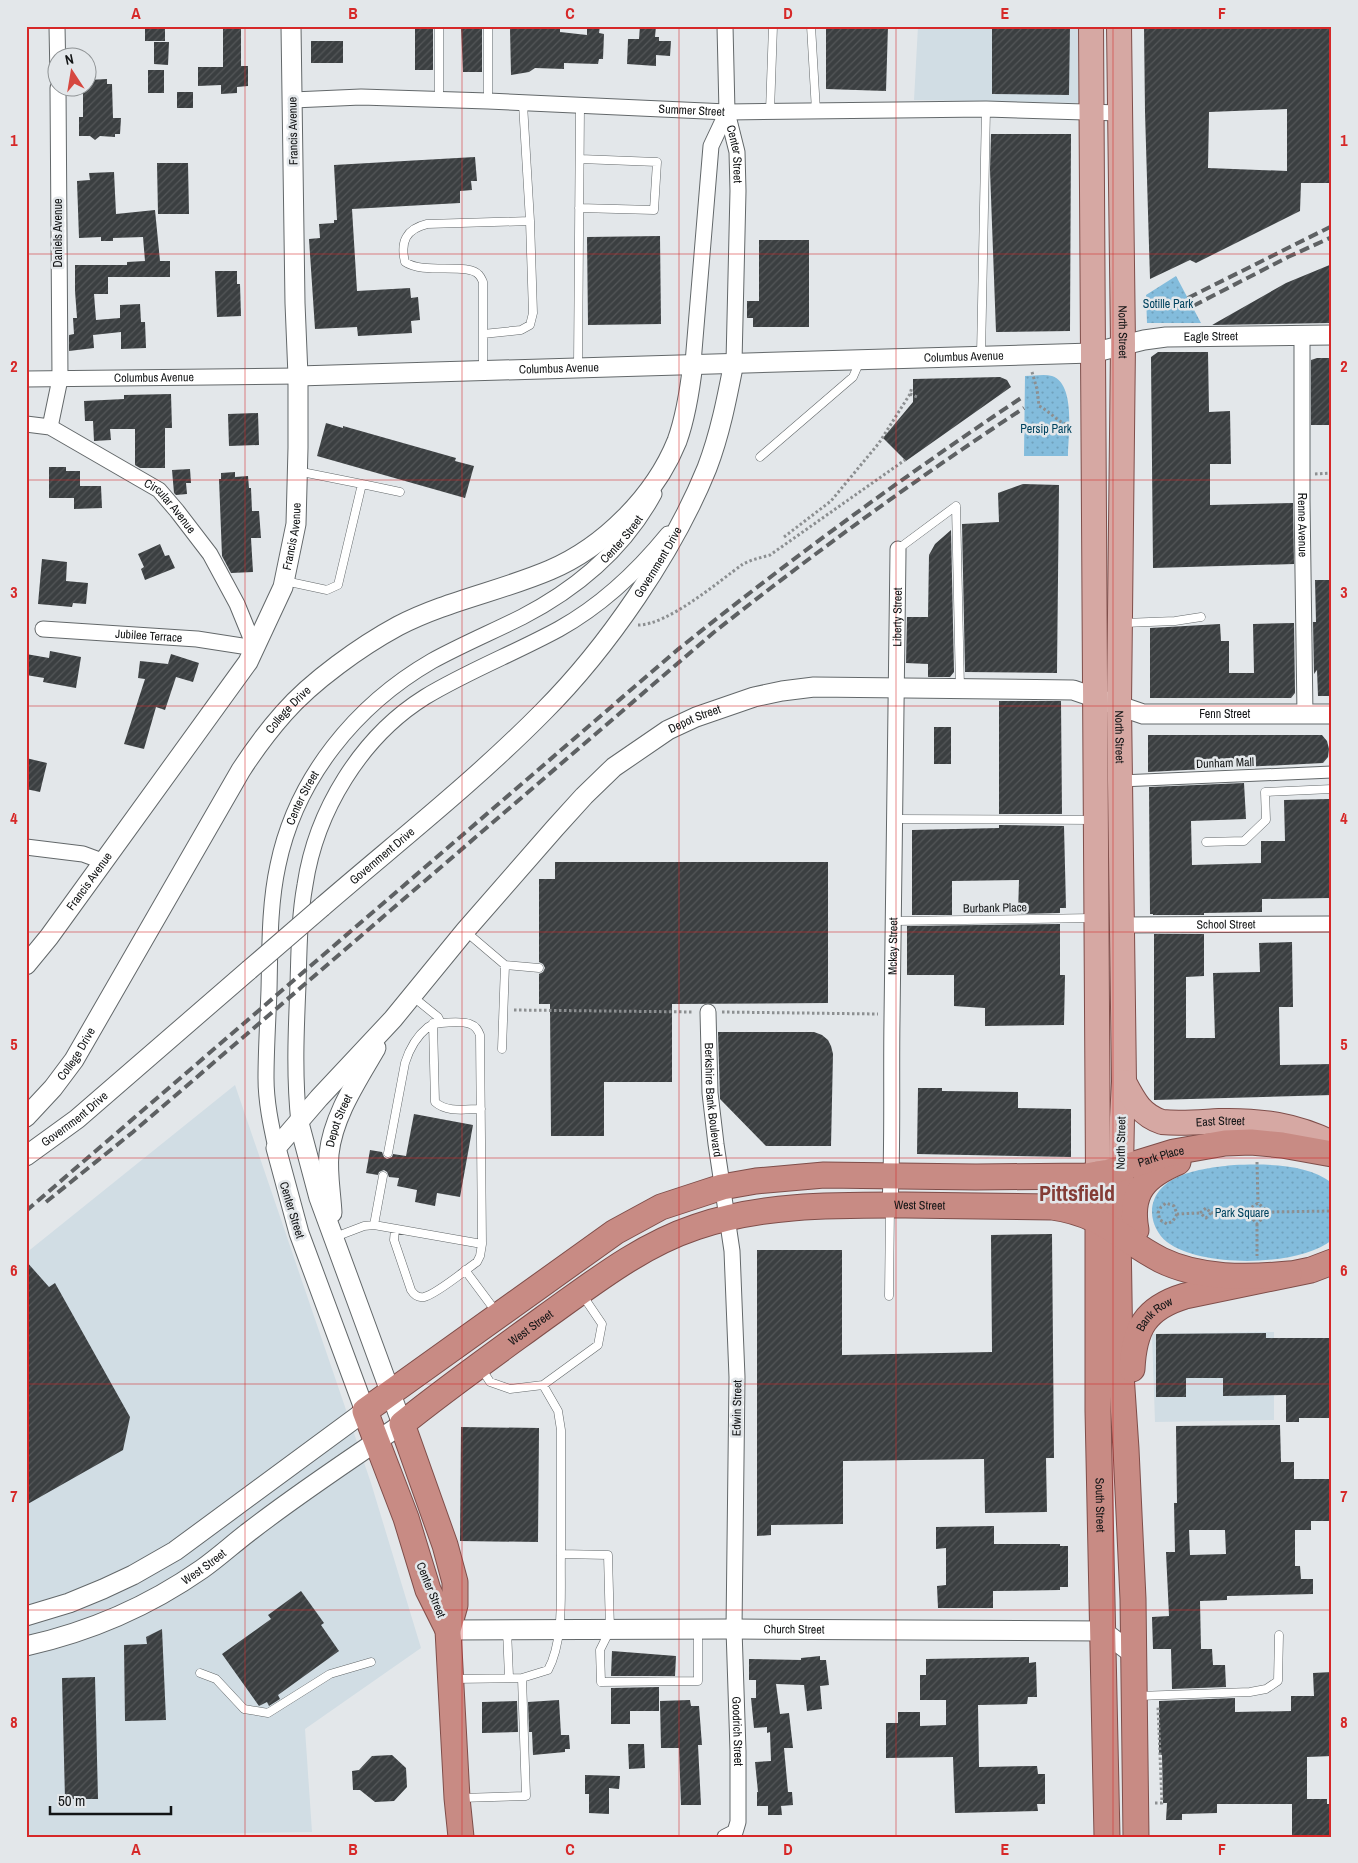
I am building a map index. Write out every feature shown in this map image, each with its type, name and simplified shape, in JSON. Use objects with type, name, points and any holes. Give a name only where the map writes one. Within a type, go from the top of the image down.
[{"type":"highway","name":"Park Place","points":[[1109,1172],[1174,1152],[1226,1143],[1251,1142],[1282,1145],[1332,1154]]},
{"type":"highway","name":"Park Place","points":[[1150,1254],[1141,1242],[1134,1215],[1136,1200],[1142,1186],[1160,1170],[1226,1143]]},
{"type":"highway","points":[[365,1411],[615,1232],[661,1208],[722,1187],[798,1176],[1014,1177],[1109,1172]]},
{"type":"highway","name":"North Street","points":[[1109,1172],[1108,1226],[1126,1449]]},
{"type":"highway","name":"West Street","points":[[402,1424],[478,1366],[630,1258],[661,1241],[695,1227],[727,1218],[794,1208],[890,1205],[1052,1207],[1071,1210],[1108,1226]]},
{"type":"highway","name":"Bank Row","points":[[1108,1226],[1150,1254],[1175,1266],[1234,1276],[1289,1274]]},
{"type":"highway","name":"South Street","points":[[1107,1837],[1098,1411],[1108,1226]]},
{"type":"highway","name":"Bank Row","points":[[1126,1449],[1134,1349],[1138,1333],[1145,1320],[1159,1307],[1176,1299],[1311,1270],[1332,1262]]},
{"type":"highway","name":"Center Street","points":[[365,1411],[406,1518],[428,1590],[448,1630]]},
{"type":"highway","name":"Center Street","points":[[402,1424],[445,1545],[455,1582],[456,1605],[448,1630],[457,1798],[461,1837]]},
{"type":"highway","points":[[1126,1449],[1134,1654],[1144,1700],[1136,1837]]},
{"type":"main road","name":"North Street","points":[[1091,26],[1097,918],[1109,1172]]},
{"type":"main road","name":"North Street","points":[[1109,1172],[1122,1118],[1124,1082],[1119,706],[1123,344],[1120,26]]},
{"type":"main road","name":"East Street","points":[[1124,1082],[1139,1108],[1154,1120],[1162,1122],[1254,1122],[1278,1124],[1301,1129],[1332,1143]]},
{"type":"street","points":[[57,26],[57,48]]},
{"type":"street","name":"Francis Avenue","points":[[26,964],[49,936],[248,662],[283,587],[296,524],[297,471],[298,376],[290,26]]},
{"type":"street","name":"Center Street","points":[[402,1424],[319,1198],[299,1123],[295,1076],[295,1046],[304,886],[315,841],[327,811],[355,764],[375,740],[398,718],[424,698],[548,635],[587,611],[613,591],[640,566],[688,509],[714,448],[724,413],[734,362],[738,191],[737,152],[727,112],[724,26]]},
{"type":"street","name":"Daniels Avenue","points":[[50,428],[60,379],[58,98]]},
{"type":"street","name":"Summer Street","points":[[293,100],[361,98],[488,101],[727,112],[986,109],[1120,113]]},
{"type":"street","name":"Center Street","points":[[365,1411],[299,1234],[270,1120],[266,1079],[272,908],[278,864],[300,800],[312,778],[346,731],[385,692],[407,676],[433,661],[546,604],[592,572],[611,554],[637,522],[660,484],[676,442],[687,403],[693,363],[703,257],[711,146],[727,112]]},
{"type":"street","name":"Renne Avenue","points":[[1302,335],[1305,715]]},
{"type":"street","name":"Eagle Street","points":[[1092,353],[1123,344],[1166,337],[1332,335]]},
{"type":"street","name":"Columbus Avenue","points":[[26,379],[298,376],[693,363],[1092,353]]},
{"type":"street","name":"Circular Avenue","points":[[26,424],[50,428],[159,490],[210,554],[237,604],[255,648]]},
{"type":"street","name":"College Drive","points":[[26,1117],[53,1088],[74,1060],[241,770],[264,736],[285,711],[335,668],[398,626],[550,570],[588,551],[623,520],[640,500],[655,481],[676,442]]},
{"type":"street","name":"Government Drive","points":[[26,1156],[77,1119],[498,756],[550,705],[589,661],[624,614],[658,563],[688,509]]},
{"type":"street","name":"Liberty Street","points":[[897,687],[898,549]]},
{"type":"street","name":"Jubilee Terrace","points":[[43,629],[197,639],[255,648]]},
{"type":"street","name":"Depot Street","points":[[276,1148],[392,1019],[465,931],[584,796],[614,767],[668,730],[725,706],[782,691],[814,687],[1073,690],[1119,706]]},
{"type":"street","name":"Mckay Street","points":[[890,1205],[892,1176],[892,1019],[895,921],[897,687]]},
{"type":"street","name":"Fenn Street","points":[[1119,706],[1144,714],[1332,714]]},
{"type":"street","name":"Dunham Mall","points":[[1120,781],[1332,772]]},
{"type":"street","points":[[26,847],[83,854],[102,861]]},
{"type":"street","name":"School Street","points":[[1121,926],[1332,924]]},
{"type":"street","name":"Berkshire Bank Boulevard","points":[[708,1012],[710,1093],[722,1187]]},
{"type":"street","name":"Depot Street","points":[[334,1236],[328,1168],[334,1130],[350,1094],[392,1019]]},
{"type":"street","name":"Edwin Street","points":[[722,1187],[732,1251],[737,1377],[734,1629]]},
{"type":"street","points":[[26,1616],[69,1603],[103,1589],[133,1575],[175,1551],[365,1411]]},
{"type":"street","name":"West Street","points":[[26,1646],[68,1636],[104,1623],[178,1586],[272,1515],[402,1424]]},
{"type":"street","name":"Goodrich Street","points":[[730,1834],[738,1822],[734,1629]]},
{"type":"street","name":"Church Street","points":[[448,1630],[1103,1631]]},
{"type":"street","points":[[1103,1631],[1134,1654]]},
{"type":"lane","points":[[439,26],[439,100]]},
{"type":"lane","points":[[488,26],[488,101]]},
{"type":"lane","points":[[770,111],[774,26]]},
{"type":"lane","points":[[811,26],[816,111]]},
{"type":"lane","points":[[483,334],[521,330],[530,325],[532,314],[530,221],[523,104]]},
{"type":"lane","points":[[578,367],[580,106]]},
{"type":"lane","points":[[981,355],[986,109]]},
{"type":"lane","points":[[579,208],[654,210],[657,162],[580,159]]},
{"type":"lane","points":[[483,370],[483,282],[479,274],[469,270],[410,266],[405,262],[403,252],[406,238],[415,227],[427,224],[530,221]]},
{"type":"lane","points":[[760,457],[853,377],[860,359]]},
{"type":"lane","points":[[297,471],[400,492]]},
{"type":"lane","points":[[284,581],[327,590],[338,585],[362,484]]},
{"type":"lane","points":[[898,549],[956,506],[960,688]]},
{"type":"lane","points":[[1120,623],[1175,621],[1201,617]]},
{"type":"lane","points":[[1206,842],[1244,841],[1266,820],[1265,792],[1332,789]]},
{"type":"lane","points":[[896,819],[1096,820]]},
{"type":"lane","name":"Burbank Place","points":[[895,921],[1097,918]]},
{"type":"lane","points":[[465,931],[505,965],[539,968]]},
{"type":"lane","points":[[502,1049],[505,965]]},
{"type":"lane","points":[[412,996],[438,1017],[434,1102],[447,1109],[481,1109]]},
{"type":"lane","points":[[388,1153],[409,1050],[427,1028],[437,1023],[465,1023],[472,1025],[480,1035],[482,1244],[480,1256],[476,1262],[432,1294],[425,1297],[414,1295],[394,1240],[395,1229]]},
{"type":"lane","points":[[374,1225],[383,1176]]},
{"type":"lane","points":[[889,1296],[890,1205]]},
{"type":"lane","points":[[334,1236],[364,1226],[374,1225],[482,1244]]},
{"type":"lane","points":[[465,1270],[498,1315]]},
{"type":"lane","points":[[478,1366],[490,1382],[510,1389],[543,1384],[598,1345],[602,1324],[580,1292]]},
{"type":"lane","points":[[451,1679],[522,1678],[548,1670],[554,1659],[559,1630],[561,1430],[558,1411],[543,1384]]},
{"type":"lane","points":[[560,1554],[608,1555],[610,1630],[600,1650],[600,1682],[698,1681],[698,1629]]},
{"type":"lane","points":[[506,1630],[509,1677]]},
{"type":"lane","points":[[1144,1700],[1250,1692],[1266,1689],[1278,1681],[1279,1635]]},
{"type":"lane","points":[[200,1672],[216,1679],[244,1709],[268,1713],[330,1674],[371,1662]]},
{"type":"lane","points":[[457,1798],[526,1796],[522,1678]]},
{"type":"path","points":[[1032,372],[1039,406],[1055,416],[1061,423],[1071,426]]},
{"type":"path","points":[[784,537],[831,501],[879,443],[910,394],[912,387]]},
{"type":"path","points":[[910,394],[916,397]]},
{"type":"path","points":[[632,622],[635,625],[643,625],[661,619],[694,600],[743,564],[770,555],[905,460]]},
{"type":"path","points":[[503,1010],[879,1014]]},
{"type":"path","points":[[1257,1162],[1258,1203],[1268,1212],[1332,1211]]},
{"type":"path","points":[[1166,1203],[1174,1206],[1177,1214],[1173,1221],[1167,1224],[1160,1220],[1158,1213],[1161,1206],[1166,1203]]},
{"type":"path","points":[[1200,1213],[1206,1218],[1211,1213],[1246,1211],[1258,1203]]},
{"type":"path","points":[[1177,1214],[1200,1213],[1206,1208],[1211,1213]]},
{"type":"path","points":[[1246,1211],[1256,1224],[1257,1263]]},
{"type":"path","points":[[1256,1224],[1268,1212]]},
{"type":"path","points":[[1144,1700],[1158,1704],[1162,1802],[1156,1803]]},
{"type":"shaded area","points":[[918,26],[1078,26],[1079,103],[914,100]]},
{"type":"shaded area","points":[[235,1085],[371,1483],[421,1648],[305,1729],[312,1832],[26,1837],[26,1253]]},
{"type":"shaded area","points":[[1274,1332],[1274,1420],[1155,1422],[1152,1334]]},
{"type":"green space","name":"Sotille Park","points":[[1176,276],[1201,323],[1147,323],[1146,295]]},
{"type":"green space","name":"Persip Park","points":[[1025,376],[1052,376],[1060,381],[1065,389],[1069,412],[1068,456],[1024,456]]},
{"type":"green space","name":"Park Square","points":[[1234,1165],[1272,1165],[1298,1168],[1322,1176],[1332,1183],[1332,1240],[1317,1249],[1297,1255],[1250,1261],[1225,1260],[1202,1256],[1182,1250],[1167,1242],[1158,1232],[1152,1216],[1155,1199],[1161,1189],[1182,1175],[1209,1168]]},
{"type":"building","points":[[145,26],[165,26],[165,41],[145,41]]},
{"type":"building","points":[[223,26],[241,26],[241,66],[248,66],[248,86],[237,87],[237,93],[221,94],[221,85],[198,86],[198,67],[223,67]]},
{"type":"building","points":[[415,26],[433,26],[433,70],[415,70]]},
{"type":"building","points":[[547,26],[560,26],[560,32],[587,35],[587,26],[600,26],[599,33],[604,34],[603,59],[599,59],[598,64],[564,63],[564,69],[535,68],[529,72],[511,75],[510,29],[547,29]]},
{"type":"building","points":[[640,26],[656,26],[655,37],[659,37],[659,41],[671,41],[670,56],[656,55],[656,66],[627,64],[628,39],[639,39]]},
{"type":"building","points":[[826,26],[888,26],[886,91],[826,89]]},
{"type":"building","points":[[992,26],[1070,26],[1069,95],[992,94]]},
{"type":"building","points":[[1144,26],[1332,26],[1332,183],[1301,183],[1300,211],[1196,263],[1190,260],[1150,279]],"holes":[[[1287,109],[1287,171],[1208,168],[1209,112]]]},
{"type":"building","points":[[461,27],[482,27],[482,72],[463,72]]},
{"type":"building","points":[[311,41],[343,41],[343,63],[311,63]]},
{"type":"building","points":[[154,42],[169,42],[168,65],[154,64]]},
{"type":"building","points":[[148,70],[164,70],[164,93],[148,93]]},
{"type":"building","points":[[98,79],[107,79],[107,84],[112,84],[113,118],[121,118],[120,134],[115,134],[115,137],[100,136],[95,140],[90,136],[79,136],[79,117],[83,117],[83,98],[98,98]]},
{"type":"building","points":[[177,92],[193,92],[193,108],[177,108]]},
{"type":"building","points":[[991,134],[1071,134],[1070,331],[996,332],[990,170]]},
{"type":"building","points":[[475,157],[477,181],[471,181],[472,190],[460,191],[460,203],[352,209],[357,291],[410,288],[411,298],[418,297],[420,320],[411,321],[412,333],[358,336],[357,327],[315,329],[309,239],[320,238],[319,224],[334,223],[334,220],[337,220],[334,165]]},
{"type":"building","points":[[157,163],[188,163],[189,214],[158,214]]},
{"type":"building","points":[[114,172],[116,214],[155,210],[160,261],[170,261],[170,277],[108,277],[108,294],[94,294],[96,320],[120,318],[120,305],[140,304],[141,322],[145,322],[146,348],[121,349],[121,332],[93,335],[94,348],[69,351],[69,335],[74,334],[73,318],[77,318],[75,265],[127,265],[127,262],[145,261],[143,237],[113,238],[113,241],[101,241],[101,237],[79,238],[77,181],[90,180],[89,173]]},
{"type":"building","points":[[660,236],[661,324],[588,325],[587,237]]},
{"type":"building","points":[[759,240],[809,240],[809,327],[753,327],[753,318],[747,318],[747,301],[759,301]]},
{"type":"building","points":[[1332,264],[1332,323],[1212,325],[1286,283]]},
{"type":"building","points":[[215,271],[237,271],[237,284],[240,284],[241,316],[217,317]]},
{"type":"building","points":[[1158,352],[1208,352],[1209,412],[1230,411],[1231,464],[1210,464],[1210,505],[1293,503],[1294,564],[1153,568],[1151,357]]},
{"type":"building","points":[[1332,358],[1332,425],[1311,425],[1311,360]]},
{"type":"building","points":[[1000,377],[1007,380],[1011,387],[906,461],[883,438],[913,402],[913,379]]},
{"type":"building","points":[[171,394],[172,428],[165,428],[165,468],[140,468],[135,465],[135,429],[110,429],[111,440],[94,441],[93,421],[85,421],[84,401],[124,399],[124,395]]},
{"type":"building","points":[[258,413],[259,445],[229,446],[228,414]]},
{"type":"building","points":[[326,423],[343,428],[343,426],[456,458],[455,461],[474,466],[465,498],[317,456]]},
{"type":"building","points":[[49,467],[66,467],[66,471],[80,471],[80,486],[101,486],[102,508],[74,509],[74,498],[49,498]]},
{"type":"building","points":[[190,469],[191,483],[186,483],[187,494],[176,495],[174,493],[172,470]]},
{"type":"building","points":[[235,472],[235,477],[248,476],[249,488],[251,488],[252,511],[259,511],[261,538],[251,538],[253,572],[231,573],[222,556],[219,479],[221,479],[221,473]]},
{"type":"building","points":[[1023,484],[1059,485],[1057,673],[965,672],[962,524],[999,522],[998,493]]},
{"type":"building","points":[[951,530],[954,672],[950,677],[928,677],[928,664],[906,663],[907,617],[928,617],[929,555],[935,544]]},
{"type":"building","points":[[160,544],[165,556],[169,555],[175,568],[145,580],[141,569],[144,567],[138,554]]},
{"type":"building","points":[[42,559],[67,562],[66,581],[88,583],[86,604],[73,603],[72,607],[38,604]]},
{"type":"building","points":[[1315,580],[1332,580],[1332,696],[1318,696],[1317,670],[1314,674],[1313,622],[1316,622]]},
{"type":"building","points":[[1294,623],[1295,693],[1291,698],[1150,698],[1150,628],[1220,624],[1221,641],[1229,641],[1229,673],[1254,673],[1253,624]]},
{"type":"building","points":[[50,651],[81,657],[76,688],[43,682],[44,678],[26,675],[26,654],[49,658]]},
{"type":"building","points":[[171,654],[199,663],[193,682],[176,677],[165,710],[156,707],[144,749],[124,744],[145,679],[138,678],[140,661],[168,664]]},
{"type":"building","points":[[999,701],[1061,701],[1062,814],[999,814]]},
{"type":"building","points":[[934,727],[951,727],[951,764],[934,764]]},
{"type":"building","points":[[1148,735],[1322,735],[1327,741],[1329,749],[1328,757],[1323,763],[1148,772]]},
{"type":"building","points":[[26,758],[47,763],[40,792],[26,789]]},
{"type":"building","points":[[1244,783],[1246,819],[1191,821],[1192,865],[1261,863],[1261,841],[1285,841],[1284,800],[1329,799],[1330,898],[1262,899],[1262,912],[1204,913],[1204,915],[1150,914],[1149,787]]},
{"type":"building","points":[[999,825],[1064,826],[1066,908],[1060,908],[1060,913],[1018,914],[1019,880],[952,881],[952,915],[912,915],[912,830],[999,828]]},
{"type":"building","points":[[555,862],[828,862],[828,1003],[672,1004],[672,1082],[604,1082],[604,1136],[551,1136],[550,1004],[539,1004],[539,974],[545,968],[539,962],[539,879],[555,879]]},
{"type":"building","points":[[1060,924],[1060,975],[1065,975],[1064,1025],[985,1026],[985,1008],[954,1006],[954,975],[907,975],[907,926]]},
{"type":"building","points":[[1154,934],[1204,934],[1204,976],[1186,977],[1186,1038],[1215,1038],[1213,973],[1260,972],[1259,943],[1292,942],[1293,1007],[1279,1007],[1280,1065],[1332,1064],[1332,1095],[1154,1100]]},
{"type":"building","points":[[718,1032],[814,1032],[828,1040],[833,1054],[831,1146],[766,1146],[720,1099]]},
{"type":"building","points":[[918,1088],[942,1088],[942,1091],[1018,1092],[1018,1108],[1071,1109],[1071,1157],[917,1154]]},
{"type":"building","points":[[414,1114],[473,1125],[460,1197],[437,1193],[435,1206],[415,1202],[417,1190],[397,1186],[399,1178],[389,1177],[384,1170],[379,1172],[378,1175],[366,1173],[370,1150],[382,1152],[387,1159],[392,1157],[393,1154],[406,1156]]},
{"type":"building","points":[[1052,1234],[1054,1458],[1046,1458],[1047,1512],[985,1513],[984,1459],[843,1461],[843,1524],[771,1525],[771,1535],[757,1536],[757,1250],[842,1250],[842,1355],[992,1352],[991,1235]]},
{"type":"building","points":[[26,1261],[49,1287],[55,1283],[130,1417],[123,1450],[26,1505]]},
{"type":"building","points":[[1266,1333],[1266,1338],[1332,1338],[1332,1418],[1299,1418],[1299,1422],[1286,1422],[1286,1395],[1223,1396],[1223,1378],[1186,1378],[1186,1397],[1156,1397],[1156,1334]]},
{"type":"building","points":[[1280,1425],[1281,1462],[1294,1462],[1294,1479],[1332,1479],[1332,1498],[1329,1498],[1330,1521],[1311,1521],[1311,1530],[1295,1530],[1295,1566],[1300,1566],[1301,1579],[1313,1579],[1313,1594],[1227,1596],[1227,1600],[1200,1601],[1201,1649],[1212,1649],[1213,1665],[1225,1665],[1226,1687],[1172,1689],[1171,1649],[1153,1649],[1152,1617],[1169,1616],[1166,1552],[1175,1552],[1174,1503],[1177,1503],[1176,1426]],"holes":[[[1189,1530],[1225,1530],[1226,1554],[1190,1555]]]},
{"type":"building","points":[[461,1427],[539,1428],[538,1542],[460,1541]]},
{"type":"building","points":[[994,1526],[994,1544],[1060,1544],[1060,1546],[1068,1546],[1068,1587],[1060,1587],[1060,1590],[993,1591],[993,1608],[938,1608],[937,1586],[946,1585],[946,1548],[936,1549],[936,1527]]},
{"type":"building","points":[[301,1591],[324,1623],[321,1625],[339,1651],[278,1695],[280,1699],[269,1706],[267,1702],[259,1706],[222,1654],[271,1619],[268,1615]]},
{"type":"building","points":[[162,1629],[166,1720],[125,1721],[124,1645],[147,1644],[146,1637]]},
{"type":"building","points":[[612,1651],[676,1656],[675,1676],[611,1676]]},
{"type":"building","points":[[820,1656],[820,1660],[826,1660],[829,1685],[820,1686],[822,1709],[807,1711],[804,1685],[776,1684],[780,1714],[789,1713],[793,1748],[784,1748],[788,1792],[792,1792],[793,1805],[781,1806],[782,1815],[768,1815],[768,1806],[757,1806],[758,1792],[755,1762],[771,1761],[770,1732],[767,1733],[767,1727],[754,1728],[751,1698],[756,1698],[756,1680],[749,1680],[749,1659],[801,1660],[801,1658]]},
{"type":"building","points":[[1029,1657],[1029,1663],[1036,1662],[1037,1697],[1028,1697],[1027,1704],[978,1705],[979,1767],[1037,1766],[1038,1774],[1045,1774],[1045,1804],[1037,1804],[1038,1811],[955,1813],[953,1757],[886,1758],[886,1723],[898,1723],[898,1712],[920,1712],[920,1726],[946,1725],[946,1700],[920,1700],[920,1675],[926,1675],[926,1659]]},
{"type":"building","points":[[1332,1672],[1332,1756],[1307,1757],[1307,1799],[1327,1799],[1327,1804],[1332,1804],[1332,1837],[1292,1837],[1292,1804],[1217,1804],[1217,1813],[1182,1814],[1182,1820],[1166,1820],[1167,1803],[1163,1803],[1162,1755],[1159,1755],[1159,1701],[1235,1698],[1235,1712],[1291,1711],[1291,1696],[1314,1696],[1313,1673]]},
{"type":"building","points":[[95,1677],[98,1799],[65,1799],[62,1678]]},
{"type":"building","points":[[659,1687],[659,1711],[630,1711],[630,1724],[611,1724],[611,1688]]},
{"type":"building","points":[[559,1700],[561,1735],[569,1735],[570,1749],[565,1749],[565,1752],[533,1755],[532,1732],[529,1732],[528,1702]]},
{"type":"building","points":[[690,1700],[691,1706],[699,1706],[702,1745],[698,1745],[701,1805],[681,1805],[679,1748],[661,1748],[660,1701]]},
{"type":"building","points":[[517,1701],[518,1732],[482,1733],[482,1702]]},
{"type":"building","points":[[628,1744],[644,1744],[645,1768],[629,1769]]},
{"type":"building","points":[[392,1755],[406,1768],[407,1787],[394,1801],[375,1802],[360,1790],[353,1790],[352,1771],[359,1770],[372,1756]]},
{"type":"building","points":[[585,1775],[620,1776],[619,1789],[609,1788],[609,1814],[589,1813],[589,1794],[585,1794]]},
{"type":"railway","points":[[1188,298],[1332,226]]},
{"type":"railway","points":[[1193,306],[1288,257],[1332,237]]},
{"type":"railway","points":[[26,1211],[676,651],[847,520],[1024,396]]},
{"type":"railway","points":[[46,1202],[133,1132],[713,633],[866,517],[944,461],[1024,408]]},
{"type":"district","name":"Pittsfield","points":[[1077,1193]]}]
